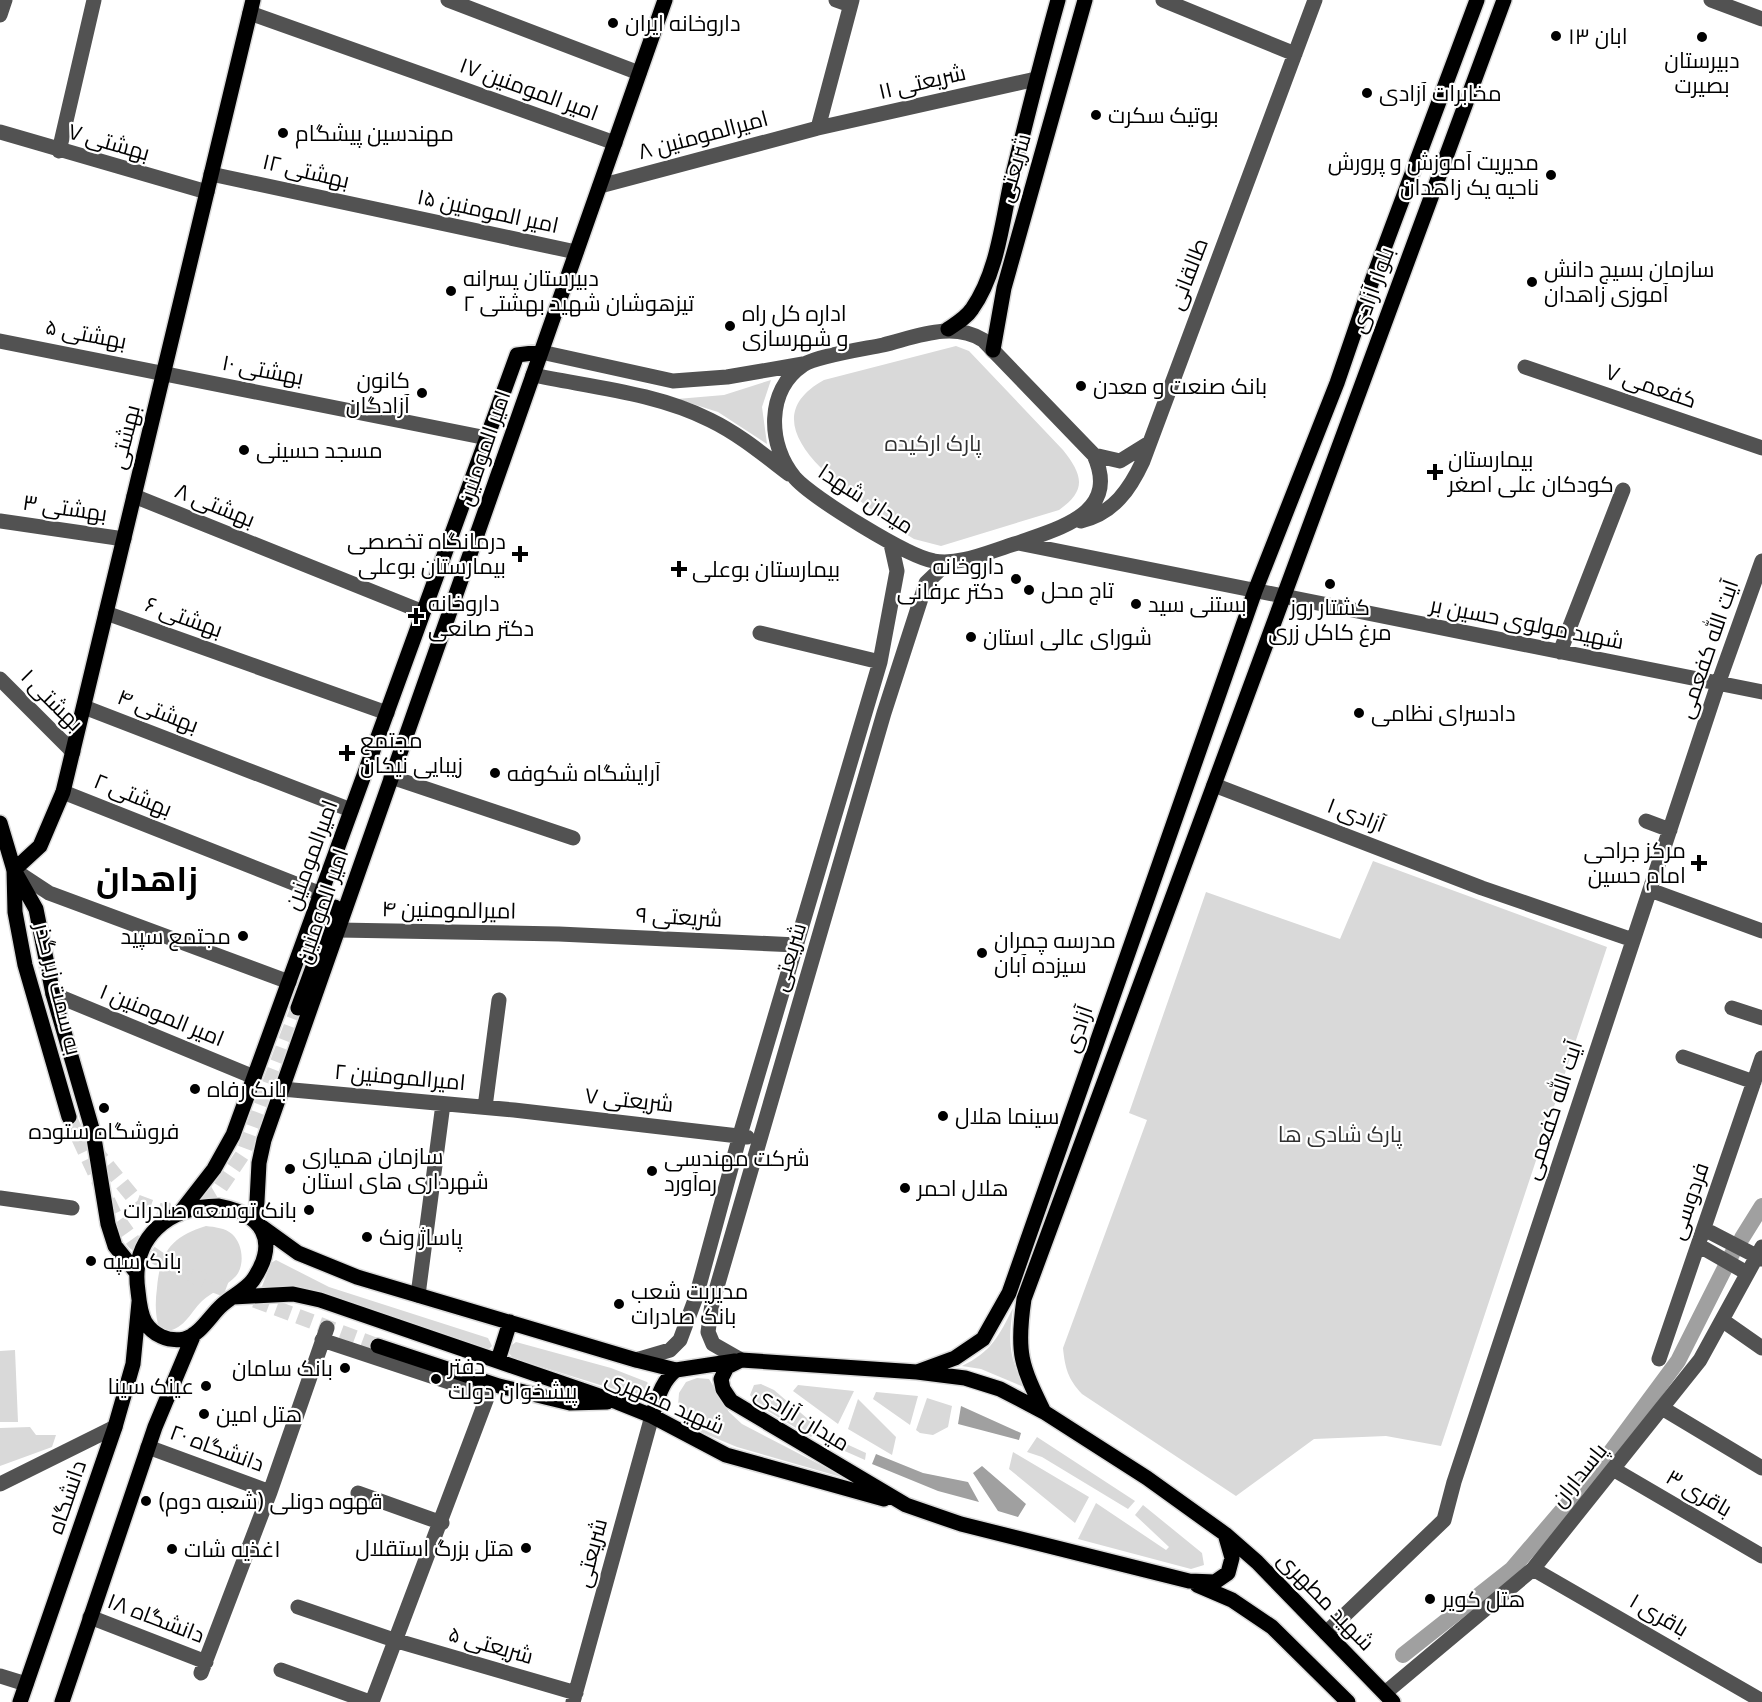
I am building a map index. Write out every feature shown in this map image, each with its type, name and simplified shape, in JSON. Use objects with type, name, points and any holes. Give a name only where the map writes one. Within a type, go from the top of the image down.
[{"type":"main road","name":"امیر المومنین","points":[[259,1224],[259,1163],[282,1089],[665,0]]},
{"type":"main road","name":"شریعتی","points":[[948,329],[964,319],[973,308],[984,285],[995,251],[1036,79],[1058,0]]},
{"type":"main road","name":"شریعتی","points":[[993,350],[1004,288],[1085,0]]},
{"type":"main road","name":"بلوار آزادی","points":[[1255,591],[1337,383],[1373,278],[1477,0]]},
{"type":"main road","name":"بلوار آزادی","points":[[1283,596],[1504,0]]},
{"type":"main road","name":"بهشتی","points":[[7,871],[40,846],[63,792],[251,7]]},
{"type":"main road","points":[[984,285],[1004,288]]},
{"type":"main road","name":"امیرالمومنین","points":[[179,1214],[224,1154],[289,982],[517,355],[541,352]]},
{"type":"main road","name":"آزادی","points":[[917,1372],[955,1358],[983,1339],[1009,1293],[1255,591]]},
{"type":"main road","name":"آزادی","points":[[1044,1412],[1023,1369],[1019,1334],[1024,1299],[1283,596]]},
{"type":"main road","points":[[297,1008],[365,829],[384,799]]},
{"type":"main road","points":[[0,823],[7,871],[36,909],[53,994],[93,1132],[104,1210],[116,1246],[136,1272]]},
{"type":"main road","name":"به سمت زیر گذر","points":[[7,871],[25,965],[69,1117]]},
{"type":"main road","points":[[219,1206],[246,1213],[259,1224],[265,1236],[262,1260],[252,1281],[222,1304],[194,1334],[184,1339],[161,1337],[154,1334],[143,1319],[136,1272],[142,1245],[153,1232],[179,1214],[195,1208],[219,1206]]},
{"type":"main road","name":"شهید مطهری","points":[[259,1224],[297,1253],[321,1264],[636,1360],[676,1370],[741,1360]]},
{"type":"main road","name":"شهید مطهری","points":[[233,1297],[293,1294],[320,1300],[617,1402],[652,1416],[726,1455],[906,1506]]},
{"type":"main road","name":"دانشگاه","points":[[20,1702],[115,1427],[133,1364],[139,1302]]},
{"type":"main road","points":[[498,1360],[510,1322]]},
{"type":"main road","points":[[62,1702],[148,1447],[194,1334]]},
{"type":"main road","points":[[378,1346],[499,1386],[570,1403],[617,1402]]},
{"type":"main road","name":"میدان آزادی","points":[[741,1360],[917,1372],[965,1378],[1000,1389],[1044,1412],[1147,1478],[1225,1534],[1232,1558],[1228,1573],[1215,1582],[1189,1581],[961,1524],[906,1506],[731,1401],[720,1379],[728,1367],[741,1360]]},
{"type":"main road","points":[[652,1416],[660,1389],[666,1378],[676,1370]]},
{"type":"main road","name":"شهید مطهری","points":[[1225,1534],[1257,1562],[1326,1633],[1385,1699]]},
{"type":"main road","points":[[1189,1581],[1232,1600],[1272,1627],[1348,1702]]},
{"type":"street","points":[[0,15],[5,0]]},
{"type":"street","points":[[59,151],[94,0]]},
{"type":"street","points":[[1163,0],[1294,54]]},
{"type":"street","name":"طالقانی","points":[[1063,526],[1086,520],[1115,504],[1128,491],[1136,477],[1315,0]]},
{"type":"street","points":[[1711,0],[1762,19]]},
{"type":"street","points":[[451,1],[639,74]]},
{"type":"street","points":[[818,129],[846,2]]},
{"type":"street","name":"امیر المومنین ۱۷","points":[[251,7],[427,76],[615,143]]},
{"type":"street","name":"شریعتی ۱۱","points":[[818,129],[1036,79]]},
{"type":"street","name":"امیرالمومنین ۸","points":[[600,186],[818,129]]},
{"type":"street","name":"بهشتی ۷","points":[[0,132],[59,151],[207,192]]},
{"type":"street","name":"بهشتی ۱۲","points":[[211,174],[391,213]]},
{"type":"street","name":"امیر المومنین ۱۵","points":[[391,213],[576,252]]},
{"type":"street","name":"میدان شهدا","points":[[948,329],[974,334],[993,350],[1094,455],[1102,482],[1099,496],[1089,509],[1063,526],[1018,543],[948,562],[921,558],[891,544],[795,477],[776,441],[774,422],[784,383],[806,363],[948,329]]},
{"type":"street","name":"بهشتی ۵","points":[[0,341],[164,373]]},
{"type":"street","points":[[541,352],[674,381],[727,377],[806,363]]},
{"type":"street","name":"کفعمی ۷","points":[[1525,367],[1762,448]]},
{"type":"street","name":"بهشتی ۱۰","points":[[164,373],[486,438]]},
{"type":"street","points":[[533,375],[651,400],[707,418],[729,430],[795,477]]},
{"type":"street","points":[[1094,455],[1120,461],[1149,442]]},
{"type":"street","points":[[1560,652],[1623,490]]},
{"type":"street","name":"بهشتی ۸","points":[[134,496],[423,612]]},
{"type":"street","name":"بهشتی ۳","points":[[0,521],[124,539]]},
{"type":"street","points":[[1018,543],[1255,591]]},
{"type":"street","points":[[636,1360],[670,1350],[680,1340],[696,1297],[740,1135],[880,662],[897,571],[891,544]]},
{"type":"street","name":"آیت الله کفعمی","points":[[1326,1633],[1444,1520],[1458,1471],[1633,940],[1718,684],[1762,561]]},
{"type":"street","name":"شریعتی","points":[[741,1360],[713,1344],[708,1332],[709,1320],[758,1140],[920,603],[926,584],[948,562]]},
{"type":"street","name":"شهید مولوی حسین بر","points":[[1255,591],[1762,692]]},
{"type":"street","name":"بهشتی ۶","points":[[106,613],[387,713]]},
{"type":"street","points":[[760,633],[880,662]]},
{"type":"street","name":"بهشتی ۱","points":[[0,679],[73,752]]},
{"type":"street","name":"بهشتی ۴","points":[[84,707],[351,810]]},
{"type":"street","points":[[391,777],[573,838]]},
{"type":"street","name":"آزادی ۱","points":[[1214,785],[1482,888],[1633,940]]},
{"type":"street","name":"بهشتی ۲","points":[[63,792],[321,894]]},
{"type":"street","points":[[1646,821],[1670,830]]},
{"type":"street","points":[[7,871],[49,893],[289,982]]},
{"type":"street","points":[[1650,890],[1762,931]]},
{"type":"street","name":"امیرالمومنین ۴","points":[[338,930],[558,934]]},
{"type":"street","name":"شریعتی ۹","points":[[558,934],[798,945]]},
{"type":"street","name":"امیر المومنین ۱","points":[[53,994],[254,1077]]},
{"type":"street","points":[[485,1107],[499,1000]]},
{"type":"street","points":[[1732,1008],[1762,1018]]},
{"type":"street","points":[[1683,1057],[1754,1082]]},
{"type":"street","name":"فردوسی","points":[[1659,1359],[1762,1058]]},
{"type":"street","name":"امیرالمومنین ۲","points":[[282,1089],[514,1110]]},
{"type":"street","points":[[418,1295],[443,1104]]},
{"type":"street","name":"شریعتی ۷","points":[[514,1110],[740,1135],[758,1140]]},
{"type":"street","points":[[0,1198],[72,1208]]},
{"type":"street","points":[[1704,1229],[1760,1254]]},
{"type":"street","points":[[1699,1245],[1747,1273]]},
{"type":"street","name":"پاسداران","points":[[1385,1699],[1533,1569],[1700,1360],[1747,1273],[1760,1254]]},
{"type":"street","points":[[1722,1320],[1762,1348]]},
{"type":"street","points":[[270,1492],[324,1334],[488,1395],[441,1524],[371,1702],[281,1670]]},
{"type":"street","points":[[1662,1408],[1762,1468]]},
{"type":"street","name":"شریعتی","points":[[574,1698],[652,1416]]},
{"type":"street","points":[[0,1484],[115,1427]]},
{"type":"street","name":"دانشگاه ۲۰","points":[[148,1447],[270,1492]]},
{"type":"street","name":"باقری ۳","points":[[1613,1469],[1762,1556]]},
{"type":"street","name":"دانشگاه ۱۸","points":[[90,1617],[203,1668],[270,1492]]},
{"type":"street","points":[[358,1493],[441,1524]]},
{"type":"street","name":"باقری ۱","points":[[1533,1569],[1762,1701]]},
{"type":"street","name":"شریعتی ۵","points":[[298,1607],[574,1698]]},
{"type":"street","points":[[0,1676],[26,1684]]},
{"type":"green space","name":"پارک ارکیده","points":[[956,346],[969,351],[1063,450],[1078,474],[1079,482],[1075,496],[1059,510],[941,546],[914,539],[837,483],[816,462],[800,441],[794,420],[801,399],[824,380]]},
{"type":"green space","points":[[771,380],[762,407],[767,444],[718,412],[677,399],[724,395]]},
{"type":"green space","name":"پارک شادی ها","points":[[1373,861],[1607,947],[1441,1446],[1386,1436],[1314,1439],[1236,1496],[1082,1394],[1068,1373],[1063,1348],[1147,1120],[1129,1113],[1206,892],[1340,939]]},
{"type":"green space","points":[[206,1226],[226,1230],[236,1238],[242,1261],[239,1271],[228,1283],[202,1301],[180,1326],[168,1331],[160,1331],[156,1315],[156,1299],[161,1265],[165,1255],[184,1235]]},
{"type":"green space","points":[[276,1260],[329,1287],[488,1338],[492,1346],[488,1350],[482,1349],[261,1289],[271,1263]]},
{"type":"green space","points":[[1013,1308],[1010,1331],[1011,1349],[1024,1387],[981,1369],[962,1366],[987,1349]]},
{"type":"green space","points":[[516,1342],[611,1368],[647,1382],[651,1387],[645,1398],[639,1397],[513,1358],[508,1352],[509,1347]]},
{"type":"green space","points":[[15,1350],[18,1422],[0,1422],[0,1351]]},
{"type":"green space","points":[[697,1378],[709,1379],[729,1412],[742,1424],[848,1479],[737,1447],[696,1430],[678,1406],[679,1393],[686,1382]]},
{"type":"green space","points":[[761,1384],[774,1390],[815,1425],[815,1433],[811,1437],[758,1405],[750,1395],[754,1385]]},
{"type":"green space","points":[[798,1385],[854,1391],[838,1424],[793,1391]]},
{"type":"green space","points":[[876,1392],[918,1396],[910,1425],[873,1399]]},
{"type":"green space","points":[[927,1398],[952,1406],[948,1427],[933,1435],[916,1430]]},
{"type":"green space","points":[[858,1399],[896,1437],[892,1455],[848,1429]]},
{"type":"green space","points":[[30,1427],[36,1435],[56,1435],[52,1447],[0,1466],[0,1428]]},
{"type":"green space","points":[[829,1436],[866,1453],[865,1460],[831,1445],[827,1440]]},
{"type":"green space","points":[[1037,1437],[1135,1501],[1128,1509],[1042,1457],[1027,1452]]},
{"type":"green space","points":[[1013,1452],[1089,1497],[1075,1523],[1009,1469]]},
{"type":"green space","points":[[1096,1503],[1166,1550],[1169,1547],[1135,1515],[1143,1505],[1202,1553],[1204,1565],[1191,1569],[1078,1539]]},
{"type":"shaded area","points":[[961,1406],[1021,1433],[1019,1440],[958,1424]]},
{"type":"shaded area","points":[[876,1454],[923,1473],[968,1482],[979,1502],[938,1491],[872,1464]]},
{"type":"shaded area","points":[[982,1466],[1026,1504],[1018,1517],[998,1511],[973,1473]]},
{"type":"waterway","points":[[1742,1238],[1762,1206]]},
{"type":"waterway","points":[[1403,1655],[1512,1569],[1601,1465],[1678,1361],[1733,1252]]},
{"type":"tunnel","points":[[93,1148],[137,1202],[164,1212],[193,1204],[220,1188],[243,1154],[298,1008]]},
{"type":"tunnel","points":[[69,1117],[114,1214],[134,1242],[165,1263],[211,1284],[378,1346]]},
{"type":"place","name":"داروخانه ایران","points":[[613,23]]},
{"type":"place","name":"۱۳ ابان","points":[[1556,36]]},
{"type":"place","name":"دبیرستان بصیرت","points":[[1702,37]]},
{"type":"place","name":"مخابرات آزادی","points":[[1367,93]]},
{"type":"place","name":"بوتیک سکرت","points":[[1096,115]]},
{"type":"place","name":"مهندسین پیشگام","points":[[283,133]]},
{"type":"place","name":"مدیریت آموزش و پرورش ناحیه یک زاهدان","points":[[1551,175]]},
{"type":"place","name":"سازمان بسیج دانش آموزی زاهدان","points":[[1532,282]]},
{"type":"place","name":"دبیرستان پسرانه تیزهوشان شهید بهشتی ۲","points":[[451,291]]},
{"type":"place","name":"اداره کل راه و شهرسازی","points":[[730,326]]},
{"type":"place","name":"بانک صنعت و معدن","points":[[1081,386]]},
{"type":"place","name":"کانون آزادگان","points":[[422,393]]},
{"type":"place","name":"مسجد حسینی","points":[[244,450]]},
{"type":"place","name":"بیمارستان کودکان علی اصغر","points":[[1435,472]]},
{"type":"place","name":"درمانگاه تخصصی بیمارستان بوعلی","points":[[520,554]]},
{"type":"place","name":"بیمارستان بوعلی","points":[[679,569]]},
{"type":"place","name":"داروخانه دکتر عرفانی","points":[[1016,579]]},
{"type":"place","name":"کشتار روز مرغ کاکل زری","points":[[1330,584]]},
{"type":"place","name":"تاج محل","points":[[1029,590]]},
{"type":"place","name":"بستنی سید","points":[[1136,604]]},
{"type":"place","name":"داروخانه دکتر صانعی","points":[[416,616]]},
{"type":"place","name":"شورای عالی استان","points":[[971,637]]},
{"type":"place","name":"دادسرای نظامی","points":[[1359,713]]},
{"type":"place","name":"مجتمع زیبایی نیکان","points":[[347,753]]},
{"type":"place","name":"آرایشگاه شکوفه","points":[[495,773]]},
{"type":"place","name":"مرکز جراحی امام حسین","points":[[1699,863]]},
{"type":"place","name":"مجتمع سپید","points":[[243,936]]},
{"type":"place","name":"مدرسه چمران سیزده آبان","points":[[982,953]]},
{"type":"place","name":"بانک رفاه","points":[[195,1089]]},
{"type":"place","name":"فروشگاه ستوده","points":[[104,1108]]},
{"type":"place","name":"سینما هلال","points":[[943,1116]]},
{"type":"place","name":"سازمان همیاری شهرداری های استان","points":[[290,1169]]},
{"type":"place","name":"شرکت مهندسی ره‌آورد","points":[[652,1171]]},
{"type":"place","name":"هلال احمر","points":[[905,1188]]},
{"type":"place","name":"بانک توسعه صادرات","points":[[309,1210]]},
{"type":"place","name":"پاساژ ونک","points":[[367,1237]]},
{"type":"place","name":"بانک سپه","points":[[91,1261]]},
{"type":"place","name":"مدیریت شعب بانک صادرات","points":[[619,1304]]},
{"type":"place","name":"بانک سامان","points":[[345,1368]]},
{"type":"place","name":"دفتر پیشخوان دولت","points":[[436,1379]]},
{"type":"place","name":"عینک سینا","points":[[206,1386]]},
{"type":"place","name":"هتل امین","points":[[204,1414]]},
{"type":"place","name":"قهوه دونلی (شعبه دوم)","points":[[146,1501]]},
{"type":"place","name":"هتل بزرگ استقلال","points":[[526,1548]]},
{"type":"place","name":"اغذیه شات","points":[[172,1549]]},
{"type":"place","name":"هتل کویر","points":[[1430,1599]]},
{"type":"district","name":"زاهدان","points":[[147,879]]}]
